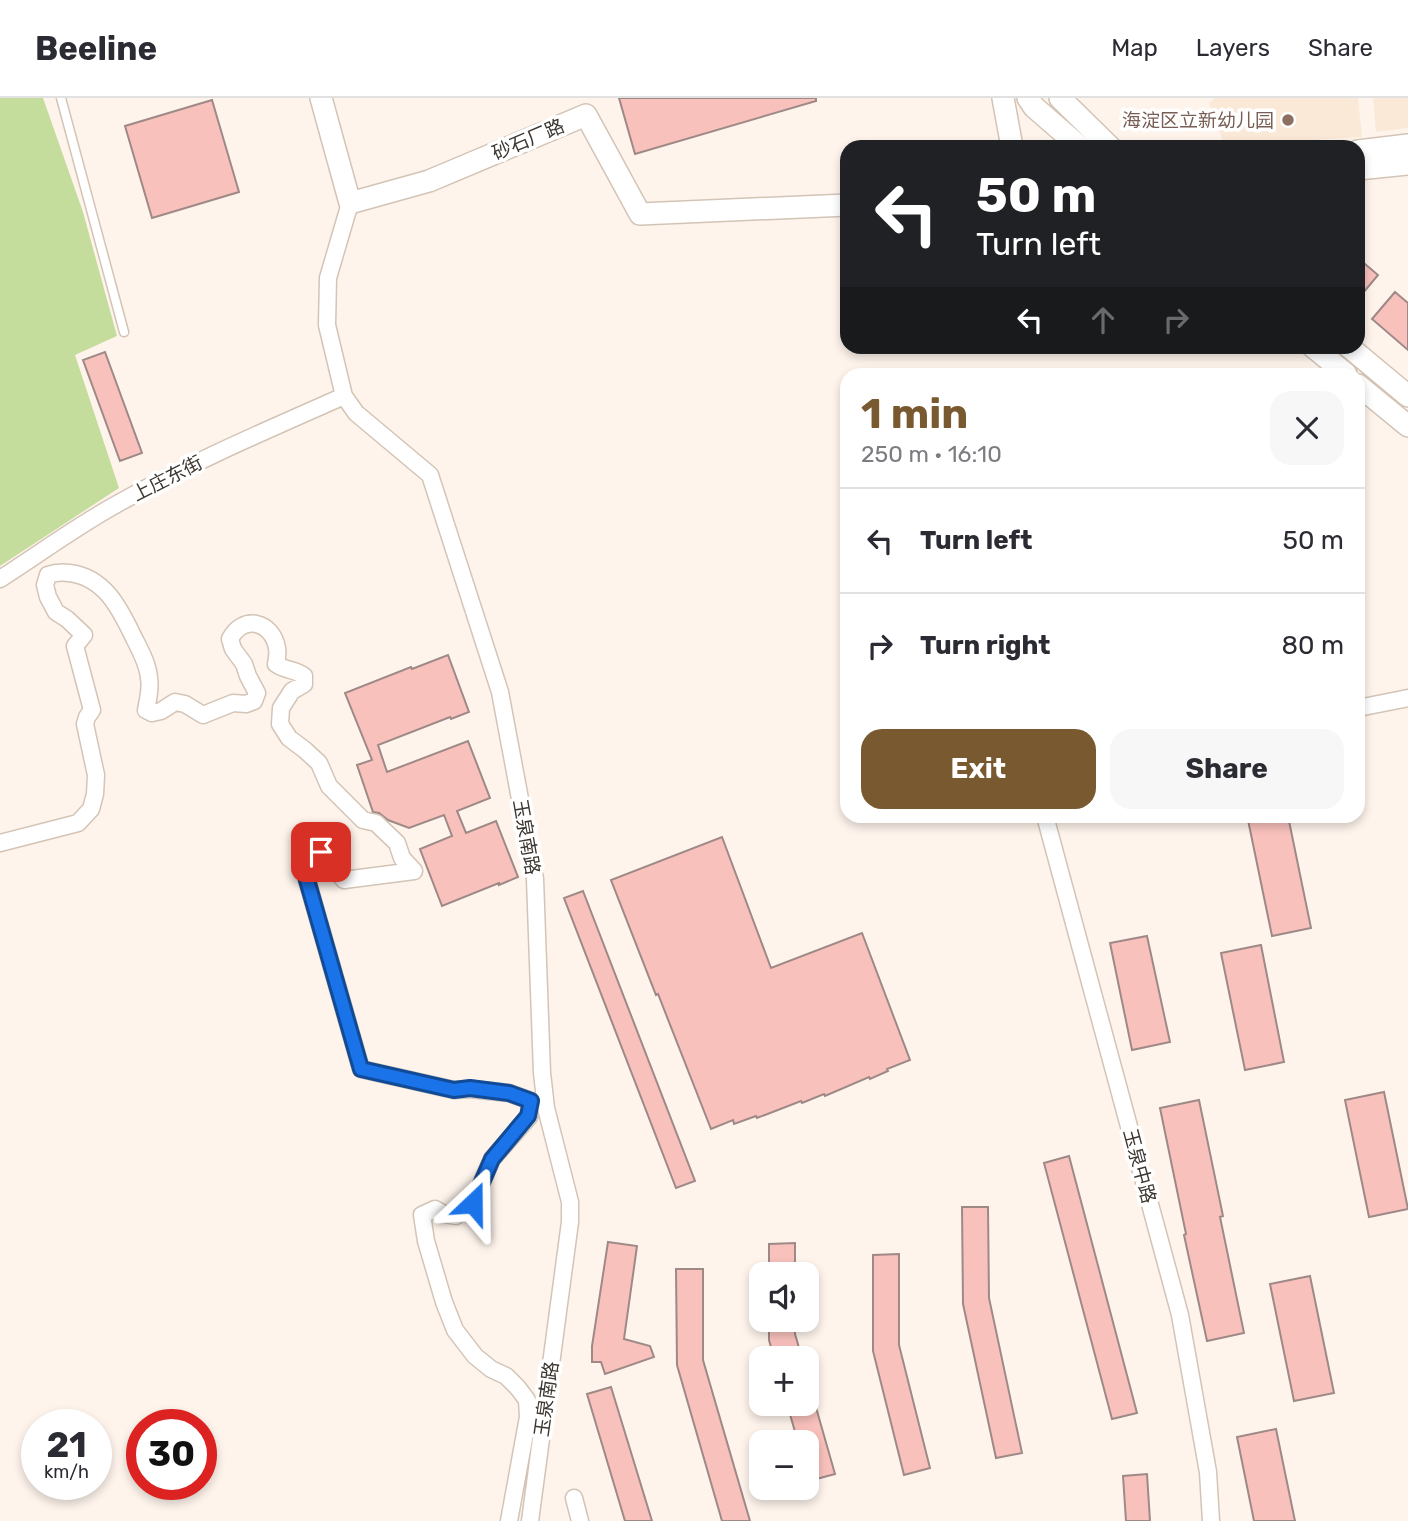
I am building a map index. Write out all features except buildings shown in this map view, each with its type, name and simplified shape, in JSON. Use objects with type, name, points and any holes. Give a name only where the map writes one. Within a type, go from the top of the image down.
[{"type":"street","points":[[321,98],[350,203]]},
{"type":"street","points":[[1003,98],[1011,140]]},
{"type":"street","points":[[1028,98],[1034,107],[1072,140]]},
{"type":"street","points":[[1060,98],[1103,140]]},
{"type":"street","name":"砂石厂路","points":[[350,203],[429,181],[586,115],[639,214],[840,205]]},
{"type":"street","points":[[1365,149],[1408,145]]},
{"type":"street","points":[[1365,168],[1408,164]]},
{"type":"street","name":"玉泉南路","points":[[350,203],[328,278],[327,325],[344,396],[356,413],[430,475],[500,692],[535,879],[542,1073],[546,1108],[569,1202],[570,1222],[530,1521]]},
{"type":"street","points":[[1322,354],[1339,368]]},
{"type":"street","points":[[1358,354],[1408,396]]},
{"type":"street","points":[[1365,390],[1408,426]]},
{"type":"street","name":"上庄东街","points":[[0,579],[145,488],[204,458],[344,396]]},
{"type":"street","points":[[0,843],[79,822],[91,809],[94,794],[96,775],[85,724],[92,710],[75,646],[84,635],[56,612],[45,585],[48,575],[57,571],[76,574],[91,579],[107,592],[123,614],[144,659],[149,677],[146,710],[152,713],[175,702],[185,704],[203,715],[233,703],[246,704],[254,701],[257,693],[230,639],[235,630],[253,624],[263,625],[272,633],[278,649],[276,664],[283,669],[298,671],[304,676],[304,684],[292,691],[281,708],[280,724],[289,738],[319,763],[329,786],[363,820],[376,823],[397,843],[402,858],[414,872],[344,880],[321,852],[310,846],[303,852],[303,866],[361,1069],[454,1090],[470,1088],[509,1093],[531,1101],[528,1116],[492,1159],[473,1203],[456,1216],[435,1209],[422,1216],[426,1241],[455,1330],[475,1356],[491,1369],[506,1376],[527,1400],[528,1417],[509,1521]]},
{"type":"street","points":[[1365,707],[1408,698]]},
{"type":"street","name":"玉泉中路","points":[[1047,823],[1180,1315],[1208,1472],[1211,1521]]},
{"type":"street","points":[[574,1498],[580,1521]]},
{"type":"lane","points":[[61,98],[124,332]]},
{"type":"shaded area","name":"海淀区立新幼儿园","points":[[1215,98],[1358,98],[1362,137],[1222,140],[1209,103]]},
{"type":"shaded area","points":[[1373,98],[1408,98],[1408,128],[1376,132]]},
{"type":"green space","points":[[0,98],[43,98],[83,212],[117,336],[75,355],[119,488],[0,566]]},
{"type":"place","name":"海淀区立新幼儿园","points":[[1288,120]]},
{"type":"route","points":[[321,852],[310,846],[303,852],[303,866],[361,1069],[454,1090],[470,1088],[509,1093],[531,1101],[528,1116],[492,1159],[473,1203]]}]
